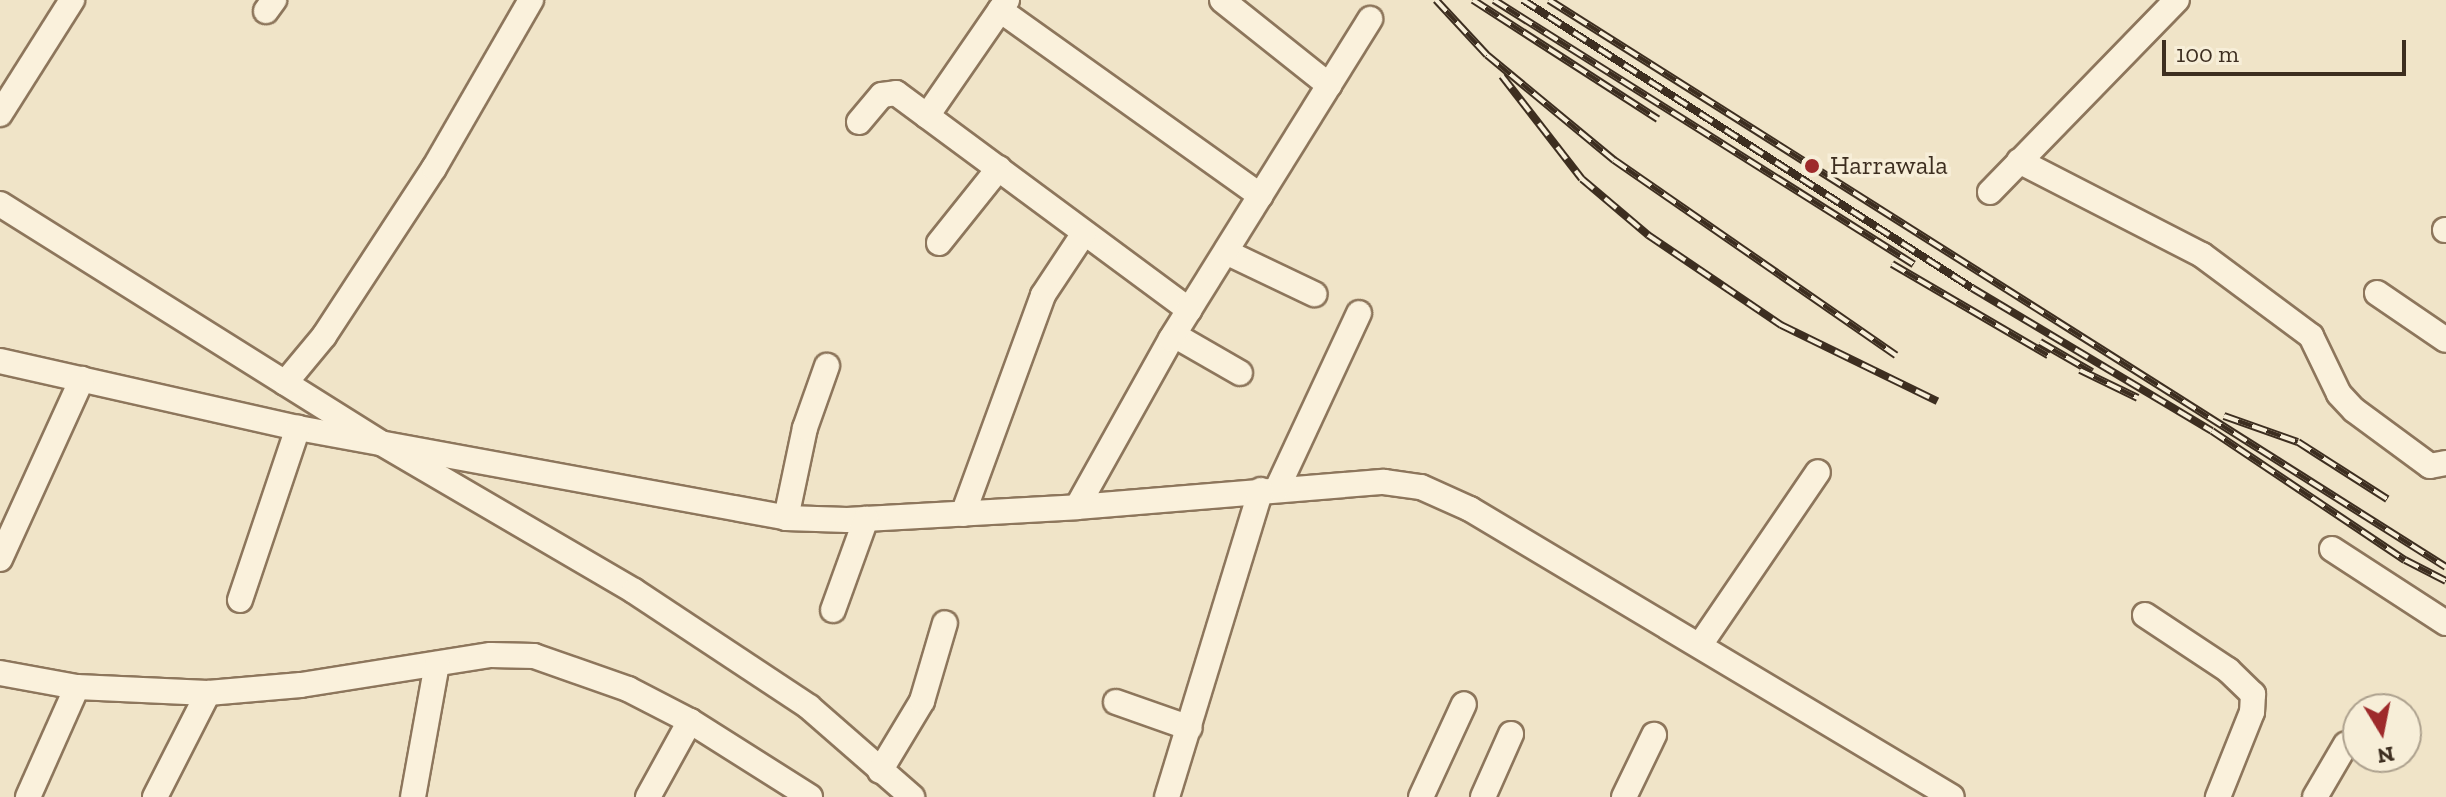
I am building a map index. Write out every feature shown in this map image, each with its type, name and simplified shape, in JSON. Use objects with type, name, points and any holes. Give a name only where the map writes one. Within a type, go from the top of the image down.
[{"type":"street","points":[[0,114],[72,0]]},
{"type":"street","points":[[285,383],[324,336],[434,168],[531,0]]},
{"type":"street","points":[[1222,0],[1329,85]]},
{"type":"street","points":[[1990,192],[2177,0]]},
{"type":"street","points":[[927,116],[1003,5],[1261,196]]},
{"type":"street","points":[[1077,507],[1189,310],[1370,19]]},
{"type":"street","points":[[859,122],[882,95],[892,91],[1189,310]]},
{"type":"street","points":[[2019,161],[2202,255],[2311,336],[2339,394],[2354,410],[2430,466],[2446,463]]},
{"type":"street","points":[[939,243],[999,168]]},
{"type":"street","points":[[0,204],[381,443],[698,633],[809,707],[912,797]]},
{"type":"street","points":[[963,514],[1043,295],[1084,233]]},
{"type":"street","points":[[1226,252],[1314,294]]},
{"type":"street","points":[[2377,293],[2446,340]]},
{"type":"street","points":[[1167,797],[1269,490],[1359,313]]},
{"type":"street","points":[[1174,335],[1240,373]]},
{"type":"street","points":[[0,361],[298,428],[786,518],[866,519],[963,514],[1384,482],[1421,487],[1470,509],[1952,797]]},
{"type":"street","points":[[786,518],[805,428],[827,366]]},
{"type":"street","points":[[0,559],[82,379]]},
{"type":"street","points":[[240,600],[298,428]]},
{"type":"street","points":[[1700,645],[1818,472]]},
{"type":"street","points":[[833,610],[866,519]]},
{"type":"street","points":[[2332,549],[2446,623]]},
{"type":"street","points":[[2145,615],[2228,670],[2253,694],[2252,712],[2218,797]]},
{"type":"street","points":[[880,771],[922,701],[945,623]]},
{"type":"street","points":[[0,673],[77,687],[208,693],[491,655],[534,656],[592,674],[690,721],[805,796]]},
{"type":"street","points":[[413,797],[437,664]]},
{"type":"street","points":[[28,797],[77,687]]},
{"type":"street","points":[[155,797],[208,693]]},
{"type":"street","points":[[1116,702],[1190,728]]},
{"type":"street","points":[[1421,797],[1464,704]]},
{"type":"street","points":[[648,797],[690,721]]},
{"type":"street","points":[[1483,797],[1511,734]]},
{"type":"street","points":[[1624,797],[1654,735]]},
{"type":"street","points":[[2315,797],[2342,751]]},
{"type":"railway","points":[[1436,0],[1487,55],[1614,160],[1896,355]]},
{"type":"railway","points":[[1473,0],[1658,119]]},
{"type":"railway","points":[[1494,0],[1914,264]]},
{"type":"railway","points":[[1523,0],[1972,288],[2212,431],[2405,560],[2446,581]]},
{"type":"railway","points":[[1549,0],[2446,567]]},
{"type":"railway","points":[[1502,76],[1582,179],[1648,235],[1781,325],[1937,401]]},
{"type":"railway","points":[[1892,264],[2048,355]]},
{"type":"railway","points":[[2040,342],[2092,372]]},
{"type":"railway","points":[[2080,370],[2138,398]]},
{"type":"railway","points":[[2224,416],[2298,442],[2387,499]]},
{"type":"place","name":"Harrawala","points":[[1812,166]]}]
